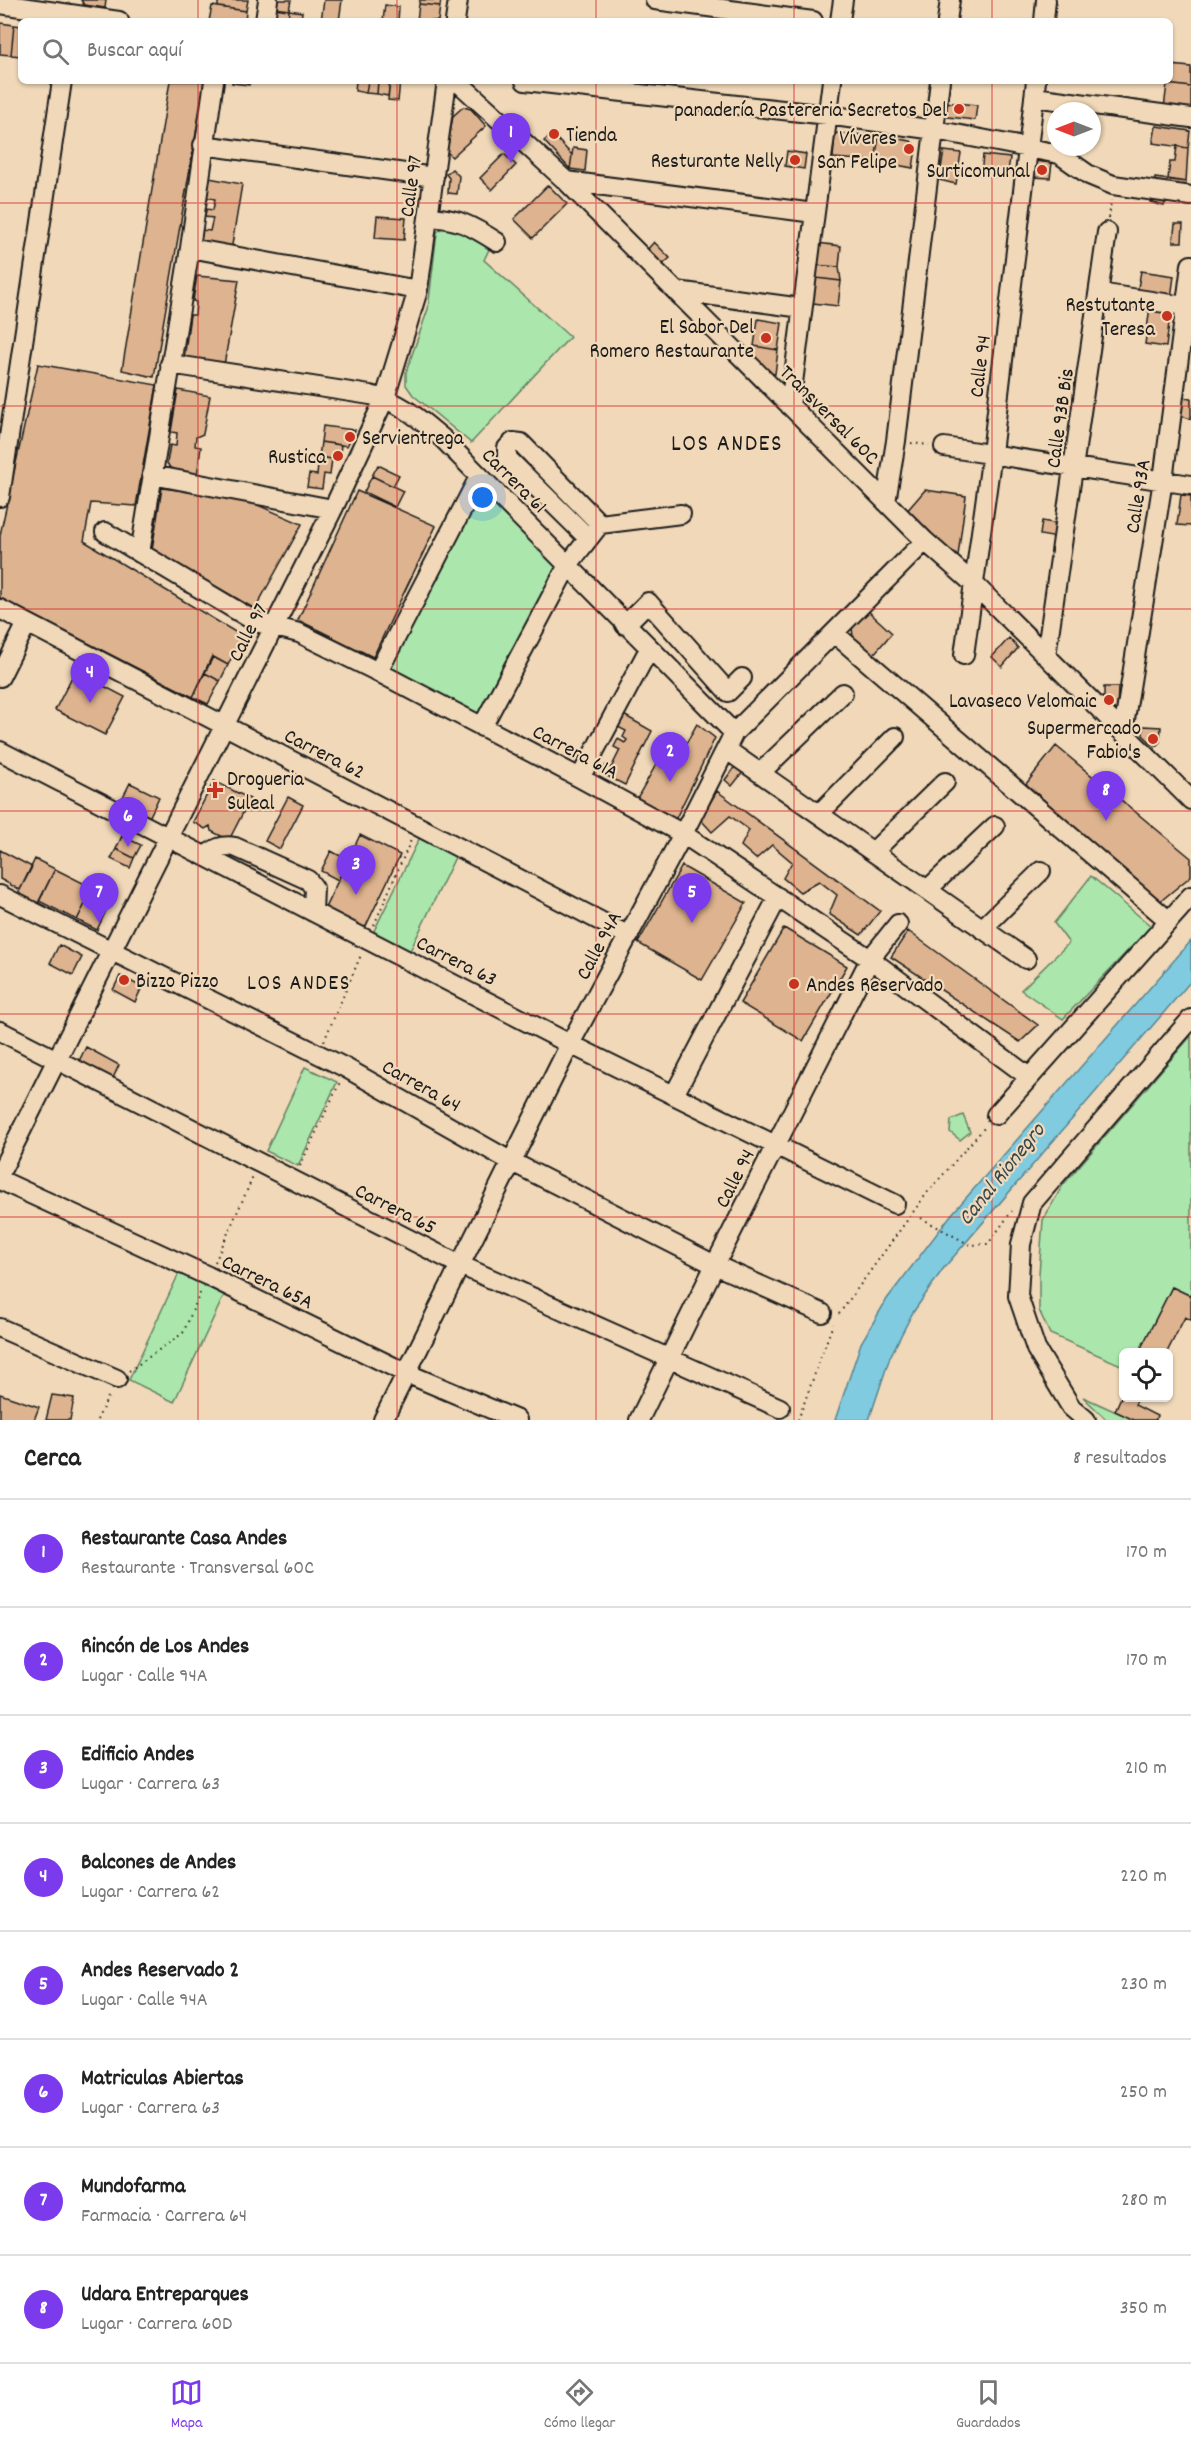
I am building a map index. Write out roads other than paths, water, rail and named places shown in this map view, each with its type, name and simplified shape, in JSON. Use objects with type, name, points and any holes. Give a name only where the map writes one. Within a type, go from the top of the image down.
[{"type":"street","points":[[265,18],[268,0]]},
{"type":"street","points":[[455,18],[458,0]]},
{"type":"street","points":[[655,0],[790,18]]},
{"type":"street","points":[[840,18],[843,0]]},
{"type":"street","points":[[947,18],[950,0]]},
{"type":"street","points":[[1044,18],[1046,0]]},
{"type":"street","points":[[0,4],[103,18]]},
{"type":"street","points":[[0,497],[62,84]]},
{"type":"street","points":[[140,553],[190,248],[213,84]]},
{"type":"street","name":"Calle 97","points":[[0,1173],[274,628],[385,398],[418,290],[447,84]]},
{"type":"street","name":"Transversal 60C","points":[[460,84],[566,181],[925,541],[975,585],[1191,800]]},
{"type":"street","points":[[552,84],[827,115],[1027,146],[1059,154],[1089,175],[1113,185],[1191,196]]},
{"type":"street","points":[[789,406],[832,84]]},
{"type":"street","points":[[886,502],[896,441],[940,84]]},
{"type":"street","points":[[1035,89],[1191,118]]},
{"type":"street","name":"Calle 94","points":[[964,655],[992,453],[1035,89]]},
{"type":"street","points":[[203,145],[434,177]]},
{"type":"street","points":[[566,181],[814,213]]},
{"type":"street","points":[[428,217],[449,218],[470,225],[497,242]]},
{"type":"street","name":"Calle 93B Bis","points":[[1046,656],[1107,232]]},
{"type":"street","points":[[190,248],[418,290]]},
{"type":"street","name":"Calle 93A","points":[[1123,732],[1163,480],[1188,306],[1191,265]]},
{"type":"street","points":[[677,291],[802,308]]},
{"type":"street","points":[[1100,293],[1188,306]]},
{"type":"street","name":"Carrera 61","points":[[170,364],[385,398],[406,407],[442,438],[568,565],[649,649],[760,773],[1026,959]]},
{"type":"street","points":[[588,538],[507,458],[507,448],[513,442],[521,443],[600,524]]},
{"type":"street","points":[[944,447],[1191,485]]},
{"type":"street","points":[[152,475],[333,509]]},
{"type":"street","points":[[378,672],[479,477]]},
{"type":"street","points":[[482,727],[568,565],[600,524],[681,514]]},
{"type":"street","name":"Carrera 61A","points":[[105,532],[256,621],[274,628],[299,633],[378,672],[683,834],[870,958],[1029,1077]]},
{"type":"street","name":"Calle 94A","points":[[383,1420],[570,1044],[730,742],[925,541]]},
{"type":"street","points":[[625,625],[648,602],[728,692],[742,678]]},
{"type":"street","name":"Carrera 62","points":[[0,609],[629,936]]},
{"type":"street","points":[[0,677],[27,623]]},
{"type":"street","points":[[834,633],[1168,920]]},
{"type":"street","points":[[580,778],[649,649]]},
{"type":"street","points":[[760,773],[843,693]]},
{"type":"street","points":[[819,814],[895,737]]},
{"type":"street","name":"Carrera 63","points":[[0,751],[570,1044],[895,1204]]},
{"type":"street","points":[[1170,780],[1191,783]]},
{"type":"street","points":[[873,852],[945,782]]},
{"type":"street","points":[[927,890],[995,826]]},
{"type":"street","points":[[205,856],[227,845],[308,880],[314,888],[314,912]]},
{"type":"street","points":[[982,928],[1041,871]]},
{"type":"street","name":"Carrera 64","points":[[0,895],[346,1068],[512,1162],[715,1265],[822,1313]]},
{"type":"street","points":[[996,1116],[1191,896]]},
{"type":"street","points":[[674,1095],[778,897]]},
{"type":"street","name":"Calle 94","points":[[639,1420],[870,958],[897,924]]},
{"type":"street","points":[[1086,1420],[1071,1407],[1036,1350],[1018,1296],[1021,1244],[1032,1203],[1191,1019]]},
{"type":"street","name":"Carrera 65","points":[[0,1031],[460,1265],[780,1408]]},
{"type":"street","name":"Carrera 65A","points":[[0,1180],[208,1276],[406,1373],[517,1420]]},
{"type":"street","points":[[0,1328],[117,1380]]},
{"type":"water","name":"Canal Rionegro","points":[[1191,941],[1191,981],[943,1269],[912,1314],[890,1357],[869,1420],[835,1420],[861,1343],[887,1299],[951,1215]]},
{"type":"place","name":"panadería Pastereria Secretos Del","points":[[959,109]]},
{"type":"place","name":"Tienda","points":[[554,134]]},
{"type":"place","name":"Víveres San Felipe","points":[[909,149]]},
{"type":"place","name":"Resturante Nelly","points":[[795,160]]},
{"type":"place","name":"Restaurante Casa Andes","points":[[511,163]]},
{"type":"place","name":"Surticomunal","points":[[1042,170]]},
{"type":"place","name":"Restutante Teresa","points":[[1167,316]]},
{"type":"place","name":"El Sabor Del Romero Restaurante","points":[[766,338]]},
{"type":"place","name":"Servientrega","points":[[350,437]]},
{"type":"place","name":"Rustica","points":[[338,456]]},
{"type":"place","name":"Lavaseco Velomaic","points":[[1109,700]]},
{"type":"place","name":"Balcones de Andes","points":[[90,703]]},
{"type":"place","name":"Supermercado Fabio's","points":[[1153,739]]},
{"type":"place","name":"Rincón de Los Andes","points":[[670,782]]},
{"type":"place","name":"Drogueria Suleal","points":[[215,790]]},
{"type":"place","name":"Udara Entreparques","points":[[1106,821]]},
{"type":"place","name":"Matriculas Abiertas","points":[[128,847]]},
{"type":"place","name":"Edificio Andes","points":[[356,895]]},
{"type":"place","name":"Mundofarma","points":[[99,923]]},
{"type":"place","name":"Andes Reservado 2","points":[[692,923]]},
{"type":"place","name":"Bizzo Pizzo","points":[[124,980]]},
{"type":"place","name":"Andes Reservado","points":[[794,984]]},
{"type":"district","name":"LOS ANDES","points":[[727,442]]},
{"type":"district","name":"LOS ANDES","points":[[299,981]]}]
